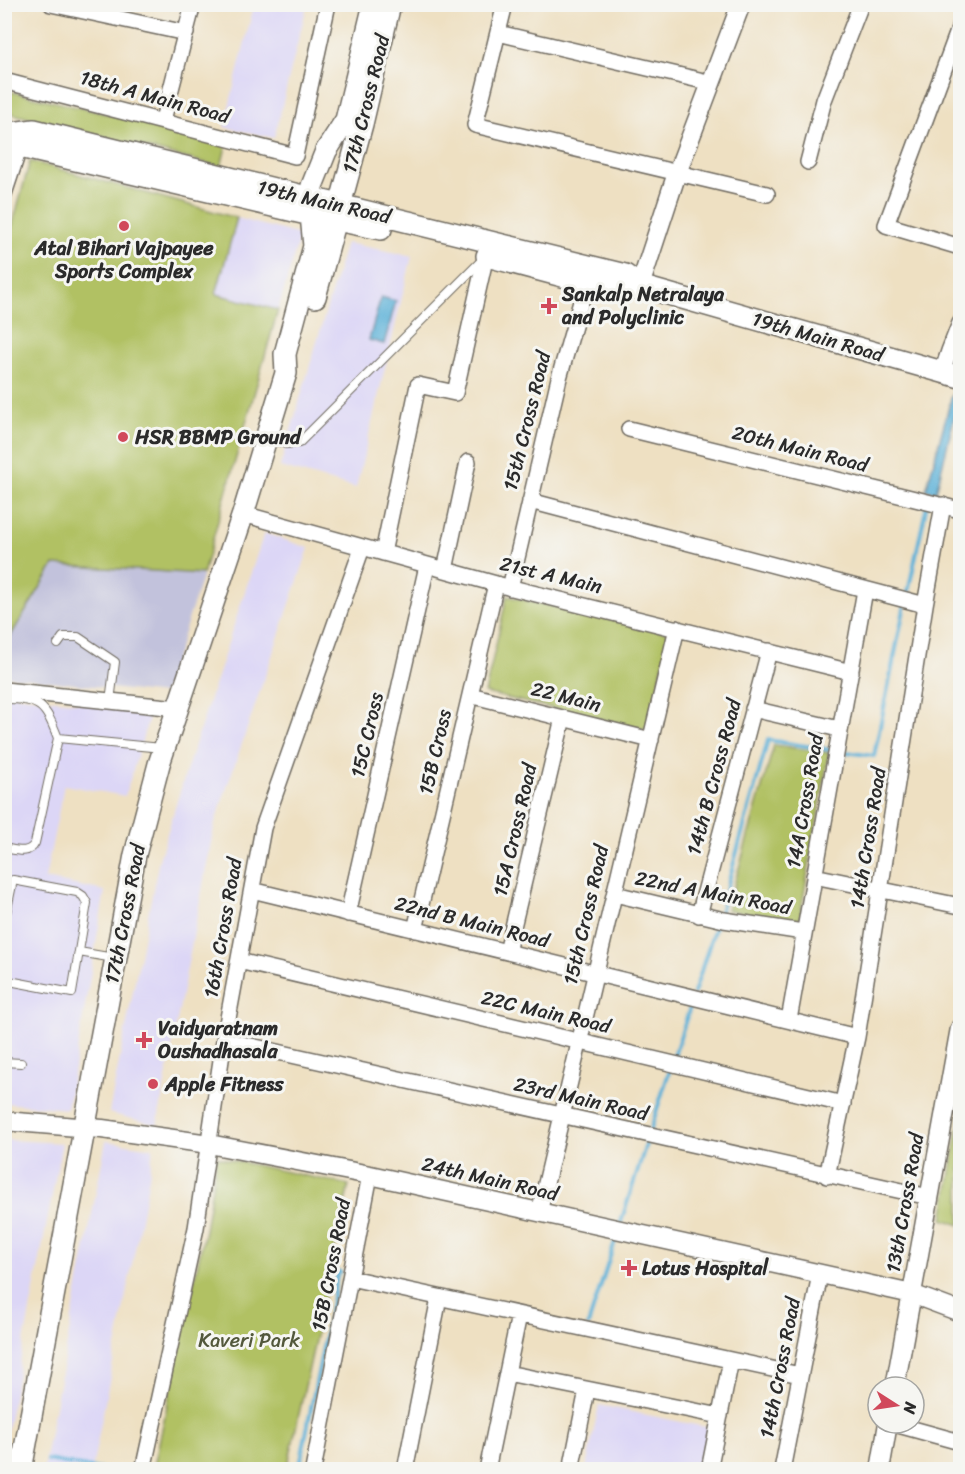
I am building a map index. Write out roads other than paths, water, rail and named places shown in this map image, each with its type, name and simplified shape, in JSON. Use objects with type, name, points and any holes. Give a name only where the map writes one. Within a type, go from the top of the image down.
[{"type":"main road","name":"17th Cross Road","points":[[286,373],[298,358],[338,213],[347,138],[346,120],[375,4]]},
{"type":"main road","name":"17th Cross Road","points":[[22,1463],[135,855],[164,748],[243,514],[286,373],[285,354],[314,246],[312,186],[326,151],[347,138],[390,4]]},
{"type":"main road","name":"19th Main Road","points":[[13,137],[338,213],[589,275],[619,291],[640,286],[953,375]]},
{"type":"main road","name":"19th Main Road","points":[[338,213],[361,224],[486,255],[589,275]]},
{"type":"street","points":[[51,4],[91,8],[186,33]]},
{"type":"street","points":[[163,120],[193,4]]},
{"type":"street","name":"18th A Main Road","points":[[4,81],[163,120],[294,156],[328,4]]},
{"type":"street","points":[[505,4],[475,125],[767,194]]},
{"type":"street","points":[[640,286],[677,173],[741,4]]},
{"type":"street","points":[[808,162],[824,100],[861,4]]},
{"type":"street","points":[[960,26],[886,225],[960,247]]},
{"type":"street","points":[[498,33],[712,83]]},
{"type":"street","points":[[4,194],[13,137]]},
{"type":"street","points":[[383,553],[418,385],[455,393],[486,255]]},
{"type":"street","name":"15th Cross Road","points":[[503,586],[530,501],[559,378],[589,275]]},
{"type":"street","points":[[953,375],[949,351],[960,323]]},
{"type":"street","name":"20th Main Road","points":[[629,429],[960,510]]},
{"type":"street","points":[[445,570],[468,462]]},
{"type":"street","points":[[530,501],[912,601]]},
{"type":"street","name":"14th Cross Road","points":[[827,1176],[857,1037],[881,890],[912,601],[943,505]]},
{"type":"street","name":"21st A Main","points":[[243,514],[503,586],[851,672]]},
{"type":"street","name":"16th Cross Road","points":[[142,1470],[196,1228],[224,1040],[263,828],[362,548]]},
{"type":"street","name":"15C Cross","points":[[348,914],[427,566]]},
{"type":"street","name":"15B Cross","points":[[415,930],[470,695],[503,586]]},
{"type":"street","name":"14A Cross Road","points":[[789,1020],[865,590]]},
{"type":"street","name":"15th Cross Road","points":[[540,1213],[677,628]]},
{"type":"street","name":"14th B Cross Road","points":[[699,915],[769,651]]},
{"type":"street","points":[[4,690],[177,708]]},
{"type":"street","name":"22 Main","points":[[470,695],[651,740]]},
{"type":"street","points":[[753,709],[839,729]]},
{"type":"street","name":"15A Cross Road","points":[[507,952],[563,718]]},
{"type":"street","points":[[814,876],[960,906]]},
{"type":"street","name":"22nd B Main Road","points":[[252,890],[857,1037]]},
{"type":"street","name":"22nd A Main Road","points":[[615,894],[699,915],[803,932]]},
{"type":"street","name":"22C Main Road","points":[[239,961],[843,1104]]},
{"type":"street","name":"13th Cross Road","points":[[897,1375],[960,1028]]},
{"type":"street","name":"23rd Main Road","points":[[224,1040],[827,1176],[930,1197]]},
{"type":"street","name":"24th Main Road","points":[[4,1121],[84,1127],[209,1144],[370,1175],[912,1294],[960,1312]]},
{"type":"street","name":"15B Cross Road","points":[[313,1470],[370,1175]]},
{"type":"street","name":"14th Cross Road","points":[[782,1470],[820,1274]]},
{"type":"street","points":[[350,1278],[800,1375]]},
{"type":"street","points":[[405,1470],[439,1298]]},
{"type":"street","points":[[487,1470],[519,1315]]},
{"type":"street","points":[[709,1470],[731,1360]]},
{"type":"street","points":[[507,1373],[720,1416]]},
{"type":"street","points":[[571,1470],[587,1390]]},
{"type":"street","points":[[926,1433],[960,1442]]},
{"type":"street","points":[[880,1470],[887,1435]]},
{"type":"lane","points":[[266,438],[286,444],[299,443],[486,255]]},
{"type":"lane","points":[[58,644],[63,637],[78,637],[115,662],[110,701]]},
{"type":"lane","points":[[4,699],[37,703],[48,713],[58,738],[35,843],[27,851],[4,848]]},
{"type":"lane","points":[[58,738],[164,748]]},
{"type":"lane","points":[[4,923],[13,880],[77,892],[87,903],[72,993],[4,980]]},
{"type":"lane","points":[[79,952],[116,958]]},
{"type":"lane","points":[[4,1062],[21,1063]]},
{"type":"water","points":[[381,297],[396,301],[384,344],[369,340]]},
{"type":"water","points":[[952,395],[959,398],[936,492],[926,490]]},
{"type":"waterway","points":[[907,597],[927,504]]},
{"type":"waterway","points":[[839,751],[874,756],[905,604]]},
{"type":"waterway","points":[[719,916],[768,740],[832,750]]},
{"type":"waterway","points":[[694,993],[716,924]]},
{"type":"waterway","points":[[673,1059],[692,1001]]},
{"type":"waterway","points":[[650,1131],[671,1066]]},
{"type":"waterway","points":[[620,1225],[648,1138]]},
{"type":"waterway","points":[[588,1325],[617,1235]]},
{"type":"waterway","points":[[299,1470],[338,1271],[340,1272]]},
{"type":"waterway","points":[[47,1460],[103,1470]]},
{"type":"place","name":"Atal Bihari Vajpayee Sports Complex","points":[[124,226]]},
{"type":"place","name":"Sankalp Netralaya and Polyclinic","points":[[549,306]]},
{"type":"place","name":"HSR BBMP Ground","points":[[123,437]]},
{"type":"place","name":"Vaidyaratnam Oushadhasala","points":[[144,1040]]},
{"type":"place","name":"Apple Fitness","points":[[153,1084]]},
{"type":"place","name":"Lotus Hospital","points":[[629,1268]]},
{"type":"park label","name":"Kaveri Park","points":[[249,1340]]}]
